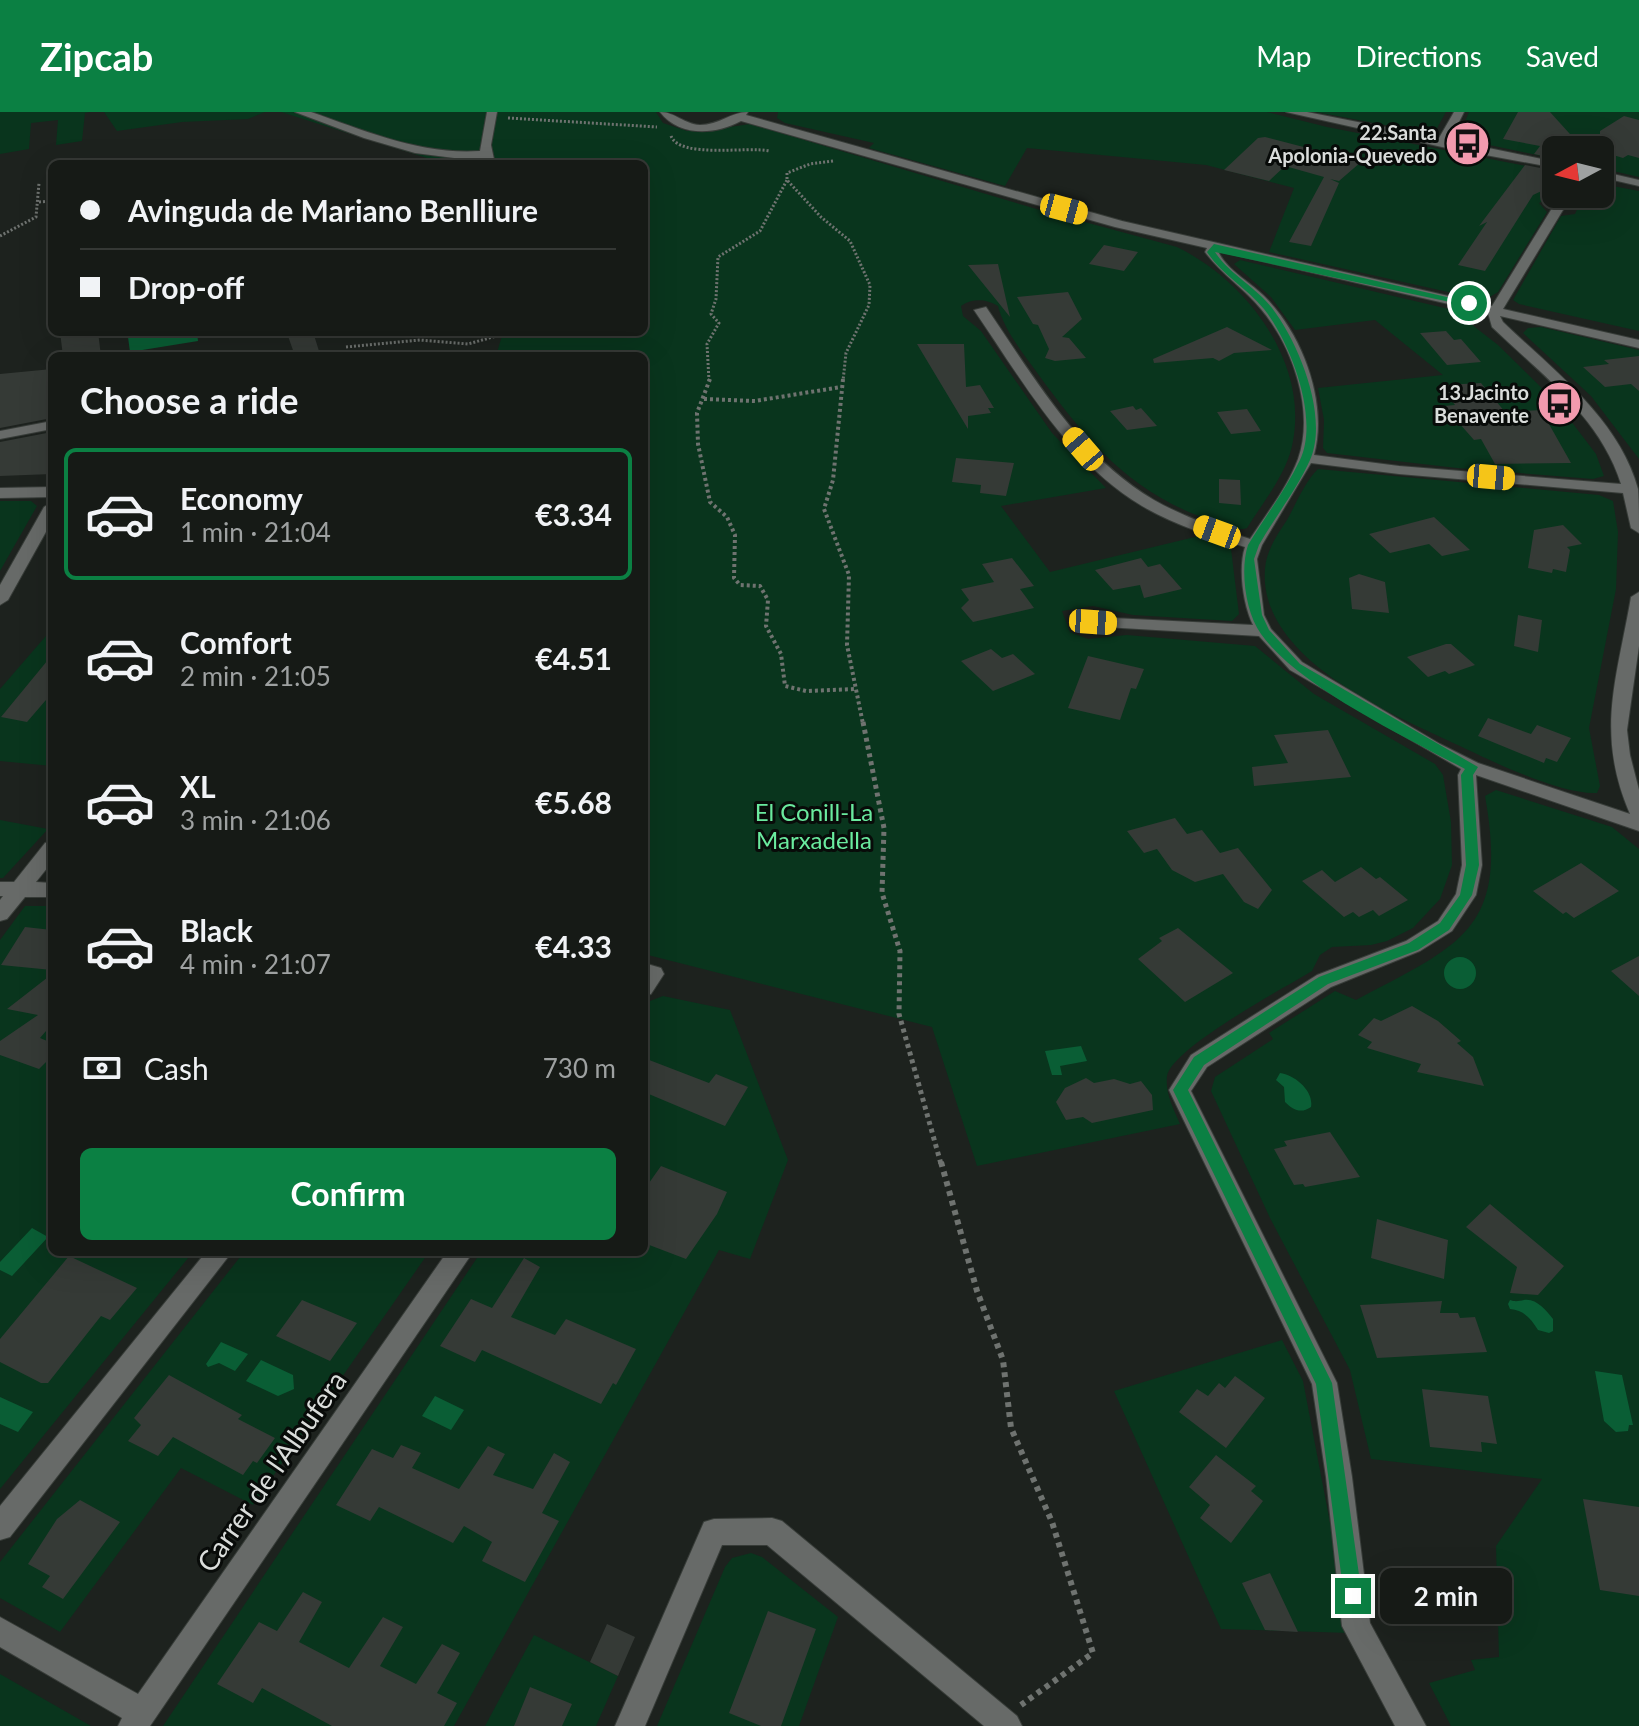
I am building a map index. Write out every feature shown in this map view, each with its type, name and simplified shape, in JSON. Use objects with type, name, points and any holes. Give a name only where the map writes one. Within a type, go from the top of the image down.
[{"type":"street","points":[[300,112],[439,156],[487,159],[492,112]]},
{"type":"street","points":[[665,112],[673,122],[696,127],[722,125],[742,115],[1119,224],[1639,344]]},
{"type":"street","points":[[1291,112],[1542,162]]},
{"type":"street","points":[[1442,144],[1459,112]]},
{"type":"street","points":[[1614,177],[1639,183]]},
{"type":"street","points":[[1558,208],[1493,315],[1497,324],[1575,400],[1604,435],[1620,461],[1631,489],[1639,528]]},
{"type":"street","points":[[1214,247],[1211,252],[1217,260],[1255,293],[1271,312],[1294,352],[1308,397],[1311,429],[1306,458],[1254,545],[1249,559],[1256,615],[1264,631],[1296,666],[1411,735],[1472,767],[1639,824]]},
{"type":"street","points":[[981,310],[1052,412],[1114,479],[1170,515],[1254,545]]},
{"type":"street","points":[[0,435],[48,426]]},
{"type":"street","points":[[1306,458],[1399,470],[1631,489]]},
{"type":"street","points":[[0,493],[48,492]]},
{"type":"street","points":[[0,600],[48,514]]},
{"type":"street","points":[[1639,597],[1616,724],[1628,789],[1639,813]]},
{"type":"street","points":[[1093,622],[1264,631]]},
{"type":"street","points":[[1411,1726],[1356,1626],[1339,1477],[1324,1383],[1180,1090],[1199,1061],[1324,981],[1413,946],[1445,926],[1466,895],[1472,865],[1467,775],[1472,767]]},
{"type":"street","points":[[0,914],[8,889],[48,852]]},
{"type":"street","points":[[8,889],[48,890]]},
{"type":"street","points":[[0,1527],[217,1256]]},
{"type":"street","name":"Carrer de l'Albufera","points":[[138,1720],[458,1256]]},
{"type":"street","points":[[630,1726],[714,1532],[758,1531],[772,1531],[1004,1723]]},
{"type":"street","points":[[0,1631],[138,1720]]},
{"type":"path","points":[[492,112],[511,120],[609,122],[658,127]]},
{"type":"path","points":[[669,132],[673,142],[686,150],[756,148],[770,151]]},
{"type":"path","points":[[854,689],[806,691],[785,686],[784,662],[777,639],[766,626],[770,608],[768,596],[760,586],[740,585],[734,578],[738,547],[733,526],[724,510],[710,502],[698,444],[697,413],[710,378],[707,344],[719,323],[711,314],[719,295],[715,272],[718,257],[760,231],[787,180],[787,173],[796,168],[859,159],[867,153]]},
{"type":"path","points":[[787,180],[821,217],[850,241],[870,285],[869,305],[846,353],[833,480],[824,509],[849,575],[847,645],[884,828],[882,893],[900,951],[899,1014],[977,1291],[1003,1360],[1011,1428],[1052,1522],[1093,1653],[1004,1723]]},
{"type":"path","points":[[0,236],[36,217],[39,183]]},
{"type":"path","points":[[39,202],[48,201]]},
{"type":"path","points":[[338,352],[420,340],[468,344],[496,336]]},
{"type":"path","points":[[704,399],[719,402],[769,400],[841,387]]},
{"type":"green space","points":[[0,112],[90,112],[85,113],[82,141],[56,145],[58,120],[31,123],[29,149],[0,154]]},
{"type":"green space","points":[[104,112],[265,112],[248,119],[182,122],[117,131]]},
{"type":"green space","name":"El Conill-La Marxadella","points":[[281,112],[656,112],[663,123],[687,131],[750,124],[1177,247],[1202,261],[1248,302],[1266,326],[1281,353],[1291,381],[1295,411],[1290,453],[1274,486],[1247,528],[1229,528],[1183,509],[1134,480],[1093,443],[1056,398],[1015,341],[998,306],[975,301],[961,306],[963,316],[981,331],[1052,433],[1106,488],[1001,506],[1050,572],[1199,536],[1231,549],[1239,614],[1232,621],[1133,615],[1093,606],[1062,611],[1070,632],[1088,639],[1127,635],[1255,646],[1314,694],[1435,764],[1443,775],[1451,822],[1452,865],[1440,899],[1413,928],[1387,941],[1332,947],[1320,955],[1312,971],[1231,1019],[1188,1050],[1167,1076],[1168,1094],[1180,1124],[977,1166],[932,1027],[648,955],[648,352],[497,352],[502,336],[648,336],[648,160],[433,160]]},
{"type":"green space","points":[[778,112],[1267,112],[1327,127],[1542,169],[1542,202],[1539,203],[1547,212],[1498,292],[1488,298],[1475,298],[1269,252],[1294,188],[1206,165],[1027,148],[1005,186],[869,148],[874,143],[785,123],[777,118]]},
{"type":"green space","points":[[1316,112],[1446,112],[1436,130],[1427,133]]},
{"type":"green space","points":[[1469,112],[1639,112],[1639,177],[1614,171],[1614,136],[1542,136],[1542,156],[1461,139],[1459,136]]},
{"type":"green space","points":[[1614,186],[1639,191],[1639,331],[1519,304],[1513,300],[1561,216],[1575,214],[1578,208],[1614,208]]},
{"type":"green space","points":[[1240,260],[1453,310],[1498,345],[1558,404],[1596,454],[1604,476],[1593,479],[1457,468],[1327,453],[1323,448],[1324,420],[1318,388],[1443,375],[1375,320],[1295,330],[1271,297],[1234,264]]},
{"type":"green space","points":[[1541,327],[1639,350],[1639,459],[1591,396],[1523,333],[1528,328]]},
{"type":"green space","points":[[1318,469],[1599,495],[1613,501],[1618,532],[1616,589],[1589,728],[1600,786],[1597,793],[1565,789],[1528,776],[1400,718],[1335,680],[1306,656],[1283,630],[1269,601],[1266,562],[1276,537]]},
{"type":"green space","points":[[0,501],[31,501],[37,506],[0,571]]},
{"type":"green space","points":[[48,634],[48,766],[0,761],[0,689]]},
{"type":"green space","points":[[1496,790],[1612,827],[1639,849],[1639,1726],[1451,1726],[1429,1683],[1475,1670],[1471,1660],[1499,1657],[1496,1546],[1542,1479],[1371,1459],[1350,1370],[1270,1218],[1211,1091],[1215,1077],[1273,1039],[1269,1033],[1335,991],[1356,1000],[1424,963],[1450,946],[1469,927],[1483,904],[1490,876],[1491,841],[1485,796]]},
{"type":"green space","points":[[0,820],[48,829],[3,878],[0,878]]},
{"type":"green space","points":[[25,906],[48,906],[48,1256],[190,1256],[0,1489],[0,940]]},
{"type":"green space","points":[[663,996],[730,1010],[788,1160],[750,1259],[719,1250],[454,1726],[163,1726],[478,1256],[648,1256],[650,1001]]},
{"type":"green space","points":[[241,1256],[426,1256],[253,1505],[181,1468],[60,1632],[0,1598],[0,1562]]},
{"type":"green space","points":[[1282,1340],[1303,1381],[1351,1633],[1221,1629],[1114,1391]]},
{"type":"green space","points":[[751,1553],[762,1557],[838,1617],[799,1726],[657,1726],[725,1567],[732,1558]]},
{"type":"green space","points":[[534,1635],[618,1676],[596,1726],[485,1726]]},
{"type":"green space","points":[[0,1674],[91,1726],[0,1726]]},
{"type":"shaded area","points":[[197,336],[198,341],[130,352],[128,337]]},
{"type":"shaded area","points":[[1460,957],[1471,962],[1476,973],[1471,984],[1460,989],[1449,984],[1444,973],[1449,962]]},
{"type":"shaded area","points":[[1081,1046],[1087,1061],[1060,1066],[1062,1075],[1052,1075],[1045,1051]]},
{"type":"shaded area","points":[[1280,1073],[1302,1085],[1310,1095],[1311,1107],[1297,1110],[1285,1102],[1284,1087],[1276,1080]]},
{"type":"shaded area","points":[[32,1228],[48,1237],[12,1276],[0,1270],[0,1262]]},
{"type":"shaded area","points":[[1510,1300],[1528,1300],[1540,1305],[1553,1319],[1553,1331],[1538,1330],[1527,1316],[1510,1309]]},
{"type":"shaded area","points":[[221,1342],[248,1354],[235,1371],[219,1363],[208,1367],[206,1364]]},
{"type":"shaded area","points":[[261,1360],[293,1375],[294,1389],[278,1396],[246,1381]]},
{"type":"shaded area","points":[[1595,1371],[1622,1375],[1633,1425],[1629,1425],[1628,1431],[1616,1432],[1604,1421]]},
{"type":"shaded area","points":[[435,1396],[464,1410],[451,1430],[422,1416]]},
{"type":"shaded area","points":[[0,1397],[33,1412],[18,1432],[0,1424]]},
{"type":"building","points":[[1518,112],[1550,112],[1572,136],[1542,136],[1542,156],[1534,154],[1540,146],[1503,139]]},
{"type":"building","points":[[1624,116],[1639,120],[1639,158],[1614,155],[1614,136],[1600,136],[1600,131]]},
{"type":"building","points":[[1265,137],[1361,162],[1339,181],[1330,179],[1339,183],[1311,246],[1289,242],[1324,177],[1285,166],[1269,181],[1224,170],[1258,138]]},
{"type":"building","points":[[1525,165],[1542,168],[1542,191],[1533,195],[1485,271],[1458,265],[1487,222],[1479,226]]},
{"type":"building","points":[[1104,245],[1138,252],[1124,271],[1089,264]]},
{"type":"building","points":[[998,264],[1010,317],[968,265]]},
{"type":"building","points":[[1068,292],[1082,319],[1062,337],[1069,338],[1086,358],[1055,361],[1045,358],[1049,349],[1038,325],[1033,324],[1017,297]]},
{"type":"building","points":[[1227,327],[1272,350],[1234,353],[1219,361],[1213,358],[1154,363],[1153,359]]},
{"type":"building","points":[[1446,331],[1454,340],[1461,339],[1481,362],[1447,365],[1420,333]]},
{"type":"building","points":[[60,336],[98,336],[100,352],[62,352]]},
{"type":"building","points":[[288,336],[314,336],[319,351],[294,352]]},
{"type":"building","points":[[917,344],[964,344],[966,387],[980,385],[994,408],[988,408],[991,413],[968,416],[968,429]]},
{"type":"building","points":[[1639,356],[1639,391],[1631,384],[1605,387],[1583,367],[1609,364],[1604,360]]},
{"type":"building","points":[[48,369],[48,419],[0,428],[0,374]]},
{"type":"building","points":[[1481,383],[1505,412],[1541,410],[1571,463],[1495,464],[1481,439],[1474,440],[1444,406],[1455,405],[1445,392],[1450,391],[1445,385]]},
{"type":"building","points":[[1133,406],[1136,410],[1141,408],[1157,426],[1127,430],[1110,411]]},
{"type":"building","points":[[1247,409],[1261,431],[1231,434],[1217,412]]},
{"type":"building","points":[[48,433],[48,474],[0,476],[0,442]]},
{"type":"building","points":[[956,458],[1014,463],[1006,496],[980,493],[981,485],[952,482]]},
{"type":"building","points":[[1219,479],[1240,480],[1241,505],[1219,503]]},
{"type":"building","points":[[1434,517],[1470,550],[1442,556],[1429,544],[1390,553],[1369,534]]},
{"type":"building","points":[[1563,525],[1582,544],[1567,547],[1570,550],[1566,572],[1553,569],[1552,573],[1528,568],[1534,530]]},
{"type":"building","points":[[1012,558],[1034,586],[1020,589],[1034,608],[973,622],[961,608],[969,600],[961,589],[994,582],[982,564]]},
{"type":"building","points":[[1141,558],[1148,567],[1160,564],[1182,589],[1144,598],[1140,585],[1113,590],[1095,570]]},
{"type":"building","points":[[1359,574],[1385,582],[1389,613],[1352,609],[1349,578]]},
{"type":"building","points":[[1518,615],[1542,620],[1538,652],[1514,646]]},
{"type":"building","points":[[1451,644],[1475,665],[1428,677],[1407,657]]},
{"type":"building","points":[[991,649],[1002,658],[1013,654],[1035,674],[993,691],[961,661]]},
{"type":"building","points":[[1088,656],[1144,669],[1136,689],[1131,688],[1120,720],[1068,708]]},
{"type":"building","points":[[48,660],[48,698],[27,722],[1,717]]},
{"type":"building","points":[[1488,718],[1531,734],[1537,725],[1571,738],[1557,762],[1546,758],[1544,763],[1478,736]]},
{"type":"building","points":[[1328,730],[1351,777],[1254,786],[1252,767],[1288,763],[1274,735]]},
{"type":"building","points":[[1175,818],[1187,834],[1202,830],[1220,853],[1238,848],[1272,890],[1258,909],[1244,902],[1223,874],[1195,882],[1172,870],[1157,849],[1144,853],[1127,831]]},
{"type":"building","points":[[1581,863],[1619,891],[1574,918],[1566,912],[1563,914],[1533,891]]},
{"type":"building","points":[[1361,867],[1376,879],[1380,877],[1408,900],[1379,916],[1373,910],[1359,917],[1353,912],[1344,917],[1302,881],[1322,870],[1335,882]]},
{"type":"building","points":[[25,927],[48,930],[48,970],[1,965]]},
{"type":"building","points":[[1178,928],[1233,973],[1185,1002],[1138,959],[1162,941],[1159,938]]},
{"type":"building","points":[[1639,956],[1639,996],[1611,971]]},
{"type":"building","points":[[48,977],[48,1029],[40,1038],[48,1041],[48,1060],[39,1069],[0,1055],[0,1041],[38,1015],[7,1009]]},
{"type":"building","points":[[1412,1006],[1438,1021],[1461,1041],[1457,1043],[1473,1057],[1484,1086],[1417,1072],[1421,1064],[1367,1048],[1372,1042],[1358,1035],[1374,1018],[1381,1021]]},
{"type":"building","points":[[648,1060],[709,1083],[716,1074],[748,1087],[725,1126],[648,1094]]},
{"type":"building","points":[[1086,1078],[1094,1083],[1114,1079],[1130,1084],[1141,1081],[1152,1095],[1153,1110],[1092,1123],[1083,1117],[1066,1120],[1056,1102],[1065,1088]]},
{"type":"building","points":[[1330,1132],[1360,1177],[1305,1187],[1303,1184],[1294,1185],[1274,1149],[1287,1146],[1284,1141]]},
{"type":"building","points":[[661,1166],[727,1192],[717,1214],[686,1259],[648,1245],[648,1184]]},
{"type":"building","points":[[1490,1204],[1564,1266],[1538,1295],[1510,1293],[1517,1267],[1466,1227]]},
{"type":"building","points":[[1377,1219],[1448,1240],[1444,1279],[1371,1258]]},
{"type":"building","points":[[69,1256],[137,1288],[110,1320],[101,1316],[48,1383],[41,1383],[0,1362],[0,1339]]},
{"type":"building","points":[[524,1258],[540,1267],[511,1317],[555,1335],[566,1319],[636,1349],[616,1385],[613,1383],[601,1404],[482,1350],[475,1362],[440,1346],[471,1299],[492,1308]]},
{"type":"building","points":[[302,1300],[357,1323],[330,1361],[276,1336]]},
{"type":"building","points":[[1442,1301],[1440,1313],[1458,1313],[1460,1318],[1475,1317],[1487,1352],[1377,1358],[1360,1305]]},
{"type":"building","points":[[169,1375],[242,1415],[238,1419],[275,1438],[257,1463],[253,1461],[243,1475],[173,1437],[158,1456],[128,1441],[141,1425],[134,1418]]},
{"type":"building","points":[[1235,1376],[1265,1398],[1226,1448],[1179,1412],[1197,1389],[1208,1396],[1219,1383],[1225,1388]]},
{"type":"building","points":[[1422,1389],[1488,1396],[1497,1444],[1481,1442],[1482,1452],[1430,1447]]},
{"type":"building","points":[[401,1445],[421,1453],[412,1468],[459,1489],[488,1446],[505,1454],[493,1475],[533,1489],[554,1453],[570,1462],[542,1513],[559,1521],[525,1582],[482,1561],[492,1542],[464,1526],[453,1543],[379,1507],[370,1521],[336,1505],[372,1449],[393,1458]]},
{"type":"building","points":[[1216,1455],[1256,1486],[1251,1491],[1263,1501],[1231,1543],[1200,1518],[1210,1505],[1189,1487]]},
{"type":"building","points":[[1583,1499],[1639,1507],[1639,1596],[1600,1590]]},
{"type":"building","points":[[80,1500],[120,1522],[63,1599],[42,1587],[50,1576],[28,1564],[57,1519]]},
{"type":"building","points":[[1270,1573],[1298,1632],[1265,1630],[1242,1583]]},
{"type":"building","points":[[303,1592],[322,1602],[299,1642],[349,1668],[383,1617],[403,1627],[380,1666],[416,1684],[442,1644],[460,1653],[437,1693],[457,1703],[444,1726],[332,1726],[262,1688],[253,1703],[217,1684],[259,1622],[277,1631]]},
{"type":"building","points":[[768,1611],[816,1629],[781,1726],[761,1726],[729,1713]]},
{"type":"building","points":[[607,1624],[635,1637],[618,1676],[590,1662]]},
{"type":"building","points":[[530,1687],[572,1704],[562,1726],[514,1726]]},
{"type":"place","name":"22.Santa Apolonia-Quevedo","points":[[1468,143]]},
{"type":"place","name":"13.Jacinto Benavente","points":[[1560,403]]},
{"type":"route","points":[[1353,1596],[1324,1383],[1180,1090],[1199,1061],[1324,981],[1413,946],[1445,926],[1466,895],[1472,865],[1467,775],[1472,767],[1331,689],[1296,666],[1264,631],[1256,615],[1249,559],[1254,545],[1306,458],[1311,429],[1308,397],[1294,352],[1271,312],[1211,252],[1214,247],[1469,303]]}]
